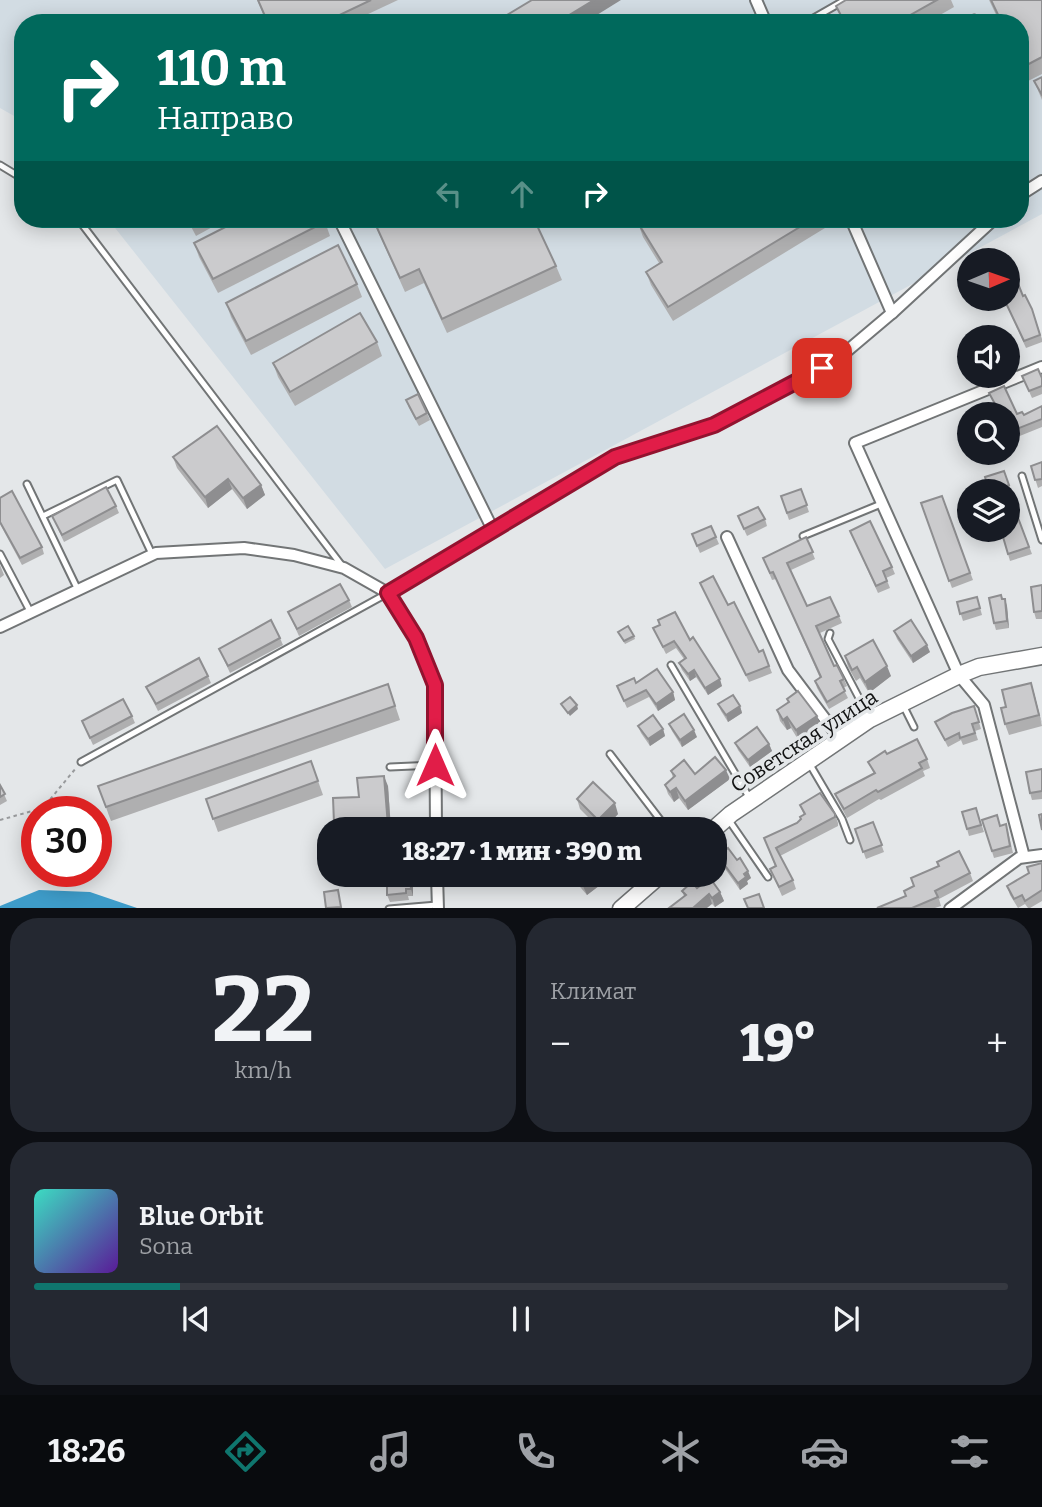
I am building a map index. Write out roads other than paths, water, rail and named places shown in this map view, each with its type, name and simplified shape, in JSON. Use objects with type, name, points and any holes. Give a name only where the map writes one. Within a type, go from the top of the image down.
[{"type":"street","points":[[344,228],[493,530]]},
{"type":"street","points":[[855,228],[892,313]]},
{"type":"street","points":[[388,593],[615,457],[714,425],[834,362],[984,228]]},
{"type":"street","points":[[1024,857],[984,705],[959,675],[855,443],[1042,367]]},
{"type":"street","points":[[727,537],[788,670],[840,739]]},
{"type":"street","points":[[0,627],[152,555],[244,548],[294,555],[344,568],[388,593],[416,638],[435,685],[436,817]]},
{"type":"street","name":"Советская улица","points":[[727,817],[870,719],[979,667],[1042,656]]},
{"type":"street","points":[[950,908],[1019,858],[1042,855]]},
{"type":"street","points":[[437,887],[437,907]]},
{"type":"street","points":[[621,908],[646,887]]},
{"type":"lane","points":[[821,14],[845,0]]},
{"type":"lane","points":[[85,228],[344,568]]},
{"type":"lane","points":[[1022,476],[1042,540]]},
{"type":"lane","points":[[43,516],[117,480],[152,555]]},
{"type":"lane","points":[[27,484],[78,590]]},
{"type":"lane","points":[[803,536],[881,504]]},
{"type":"lane","points":[[0,554],[31,613]]},
{"type":"lane","points":[[81,762],[388,593]]},
{"type":"lane","points":[[830,633],[828,639],[870,719]]},
{"type":"lane","points":[[671,665],[751,800]]},
{"type":"lane","points":[[902,703],[914,727]]},
{"type":"lane","points":[[610,754],[658,817]]},
{"type":"lane","points":[[808,761],[842,819],[850,840]]},
{"type":"lane","points":[[390,767],[435,765]]},
{"type":"lane","points":[[727,817],[768,877]]},
{"type":"lane","points":[[389,908],[437,907]]},
{"type":"water","points":[[39,890],[90,892],[137,908],[0,908]]}]
